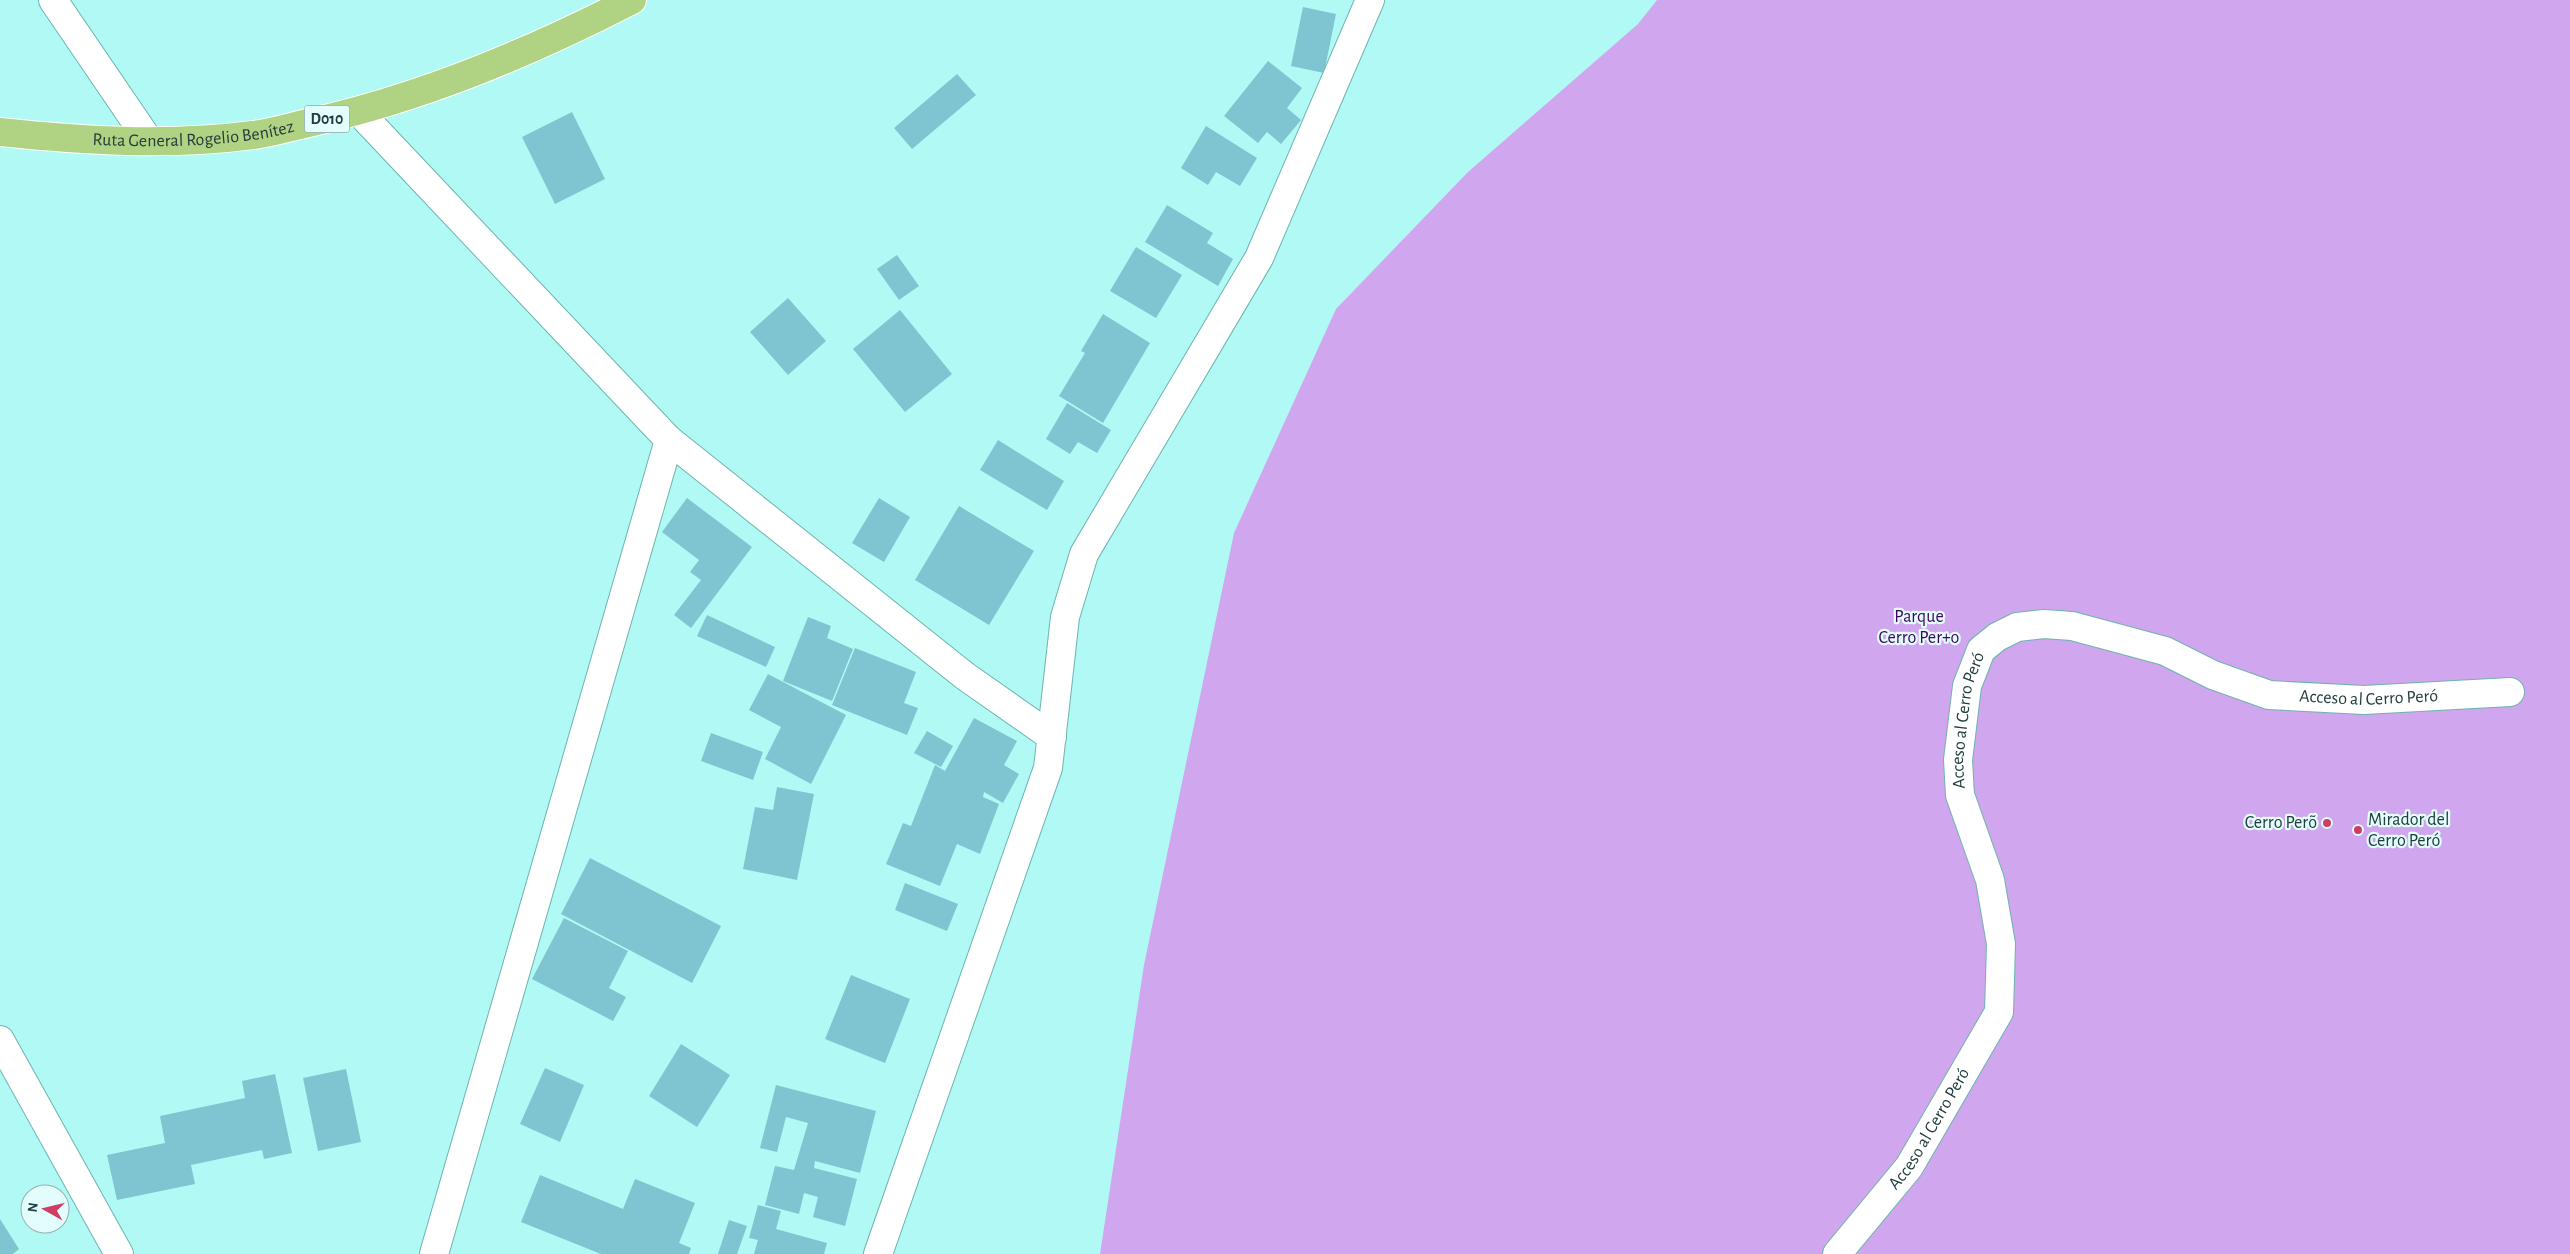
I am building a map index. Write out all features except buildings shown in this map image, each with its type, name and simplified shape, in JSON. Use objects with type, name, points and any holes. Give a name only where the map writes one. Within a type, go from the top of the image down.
[{"type":"main road","name":"Ruta General Rogelio Benítez","points":[[0,132],[149,141],[253,135],[359,112],[468,76],[632,0]]},
{"type":"street","points":[[53,0],[149,141]]},
{"type":"street","points":[[878,1254],[1048,768],[1065,617],[1084,554],[1259,258],[1370,0]]},
{"type":"street","points":[[359,112],[669,440],[965,676],[1052,737]]},
{"type":"street","points":[[434,1254],[669,440]]},
{"type":"street","name":"Acceso al Cerro Peró","points":[[1837,1254],[1909,1167],[1999,1012],[2001,944],[1990,880],[1960,795],[1958,760],[1967,686],[1981,650],[1997,636],[2016,628],[2044,624],[2072,626],[2165,651],[2213,675],[2269,695],[2364,700],[2510,692]]},
{"type":"street","points":[[0,1040],[119,1254]]},
{"type":"green space","name":"Parque Cerro Per+o","points":[[1657,0],[2570,0],[2570,1254],[1100,1254],[1144,965],[1234,533],[1336,309],[1468,172],[1638,24]]},
{"type":"place","name":"Cerro Perõ","points":[[2327,823]]},
{"type":"place","name":"Mirador del Cerro Peró","points":[[2358,830]]}]
